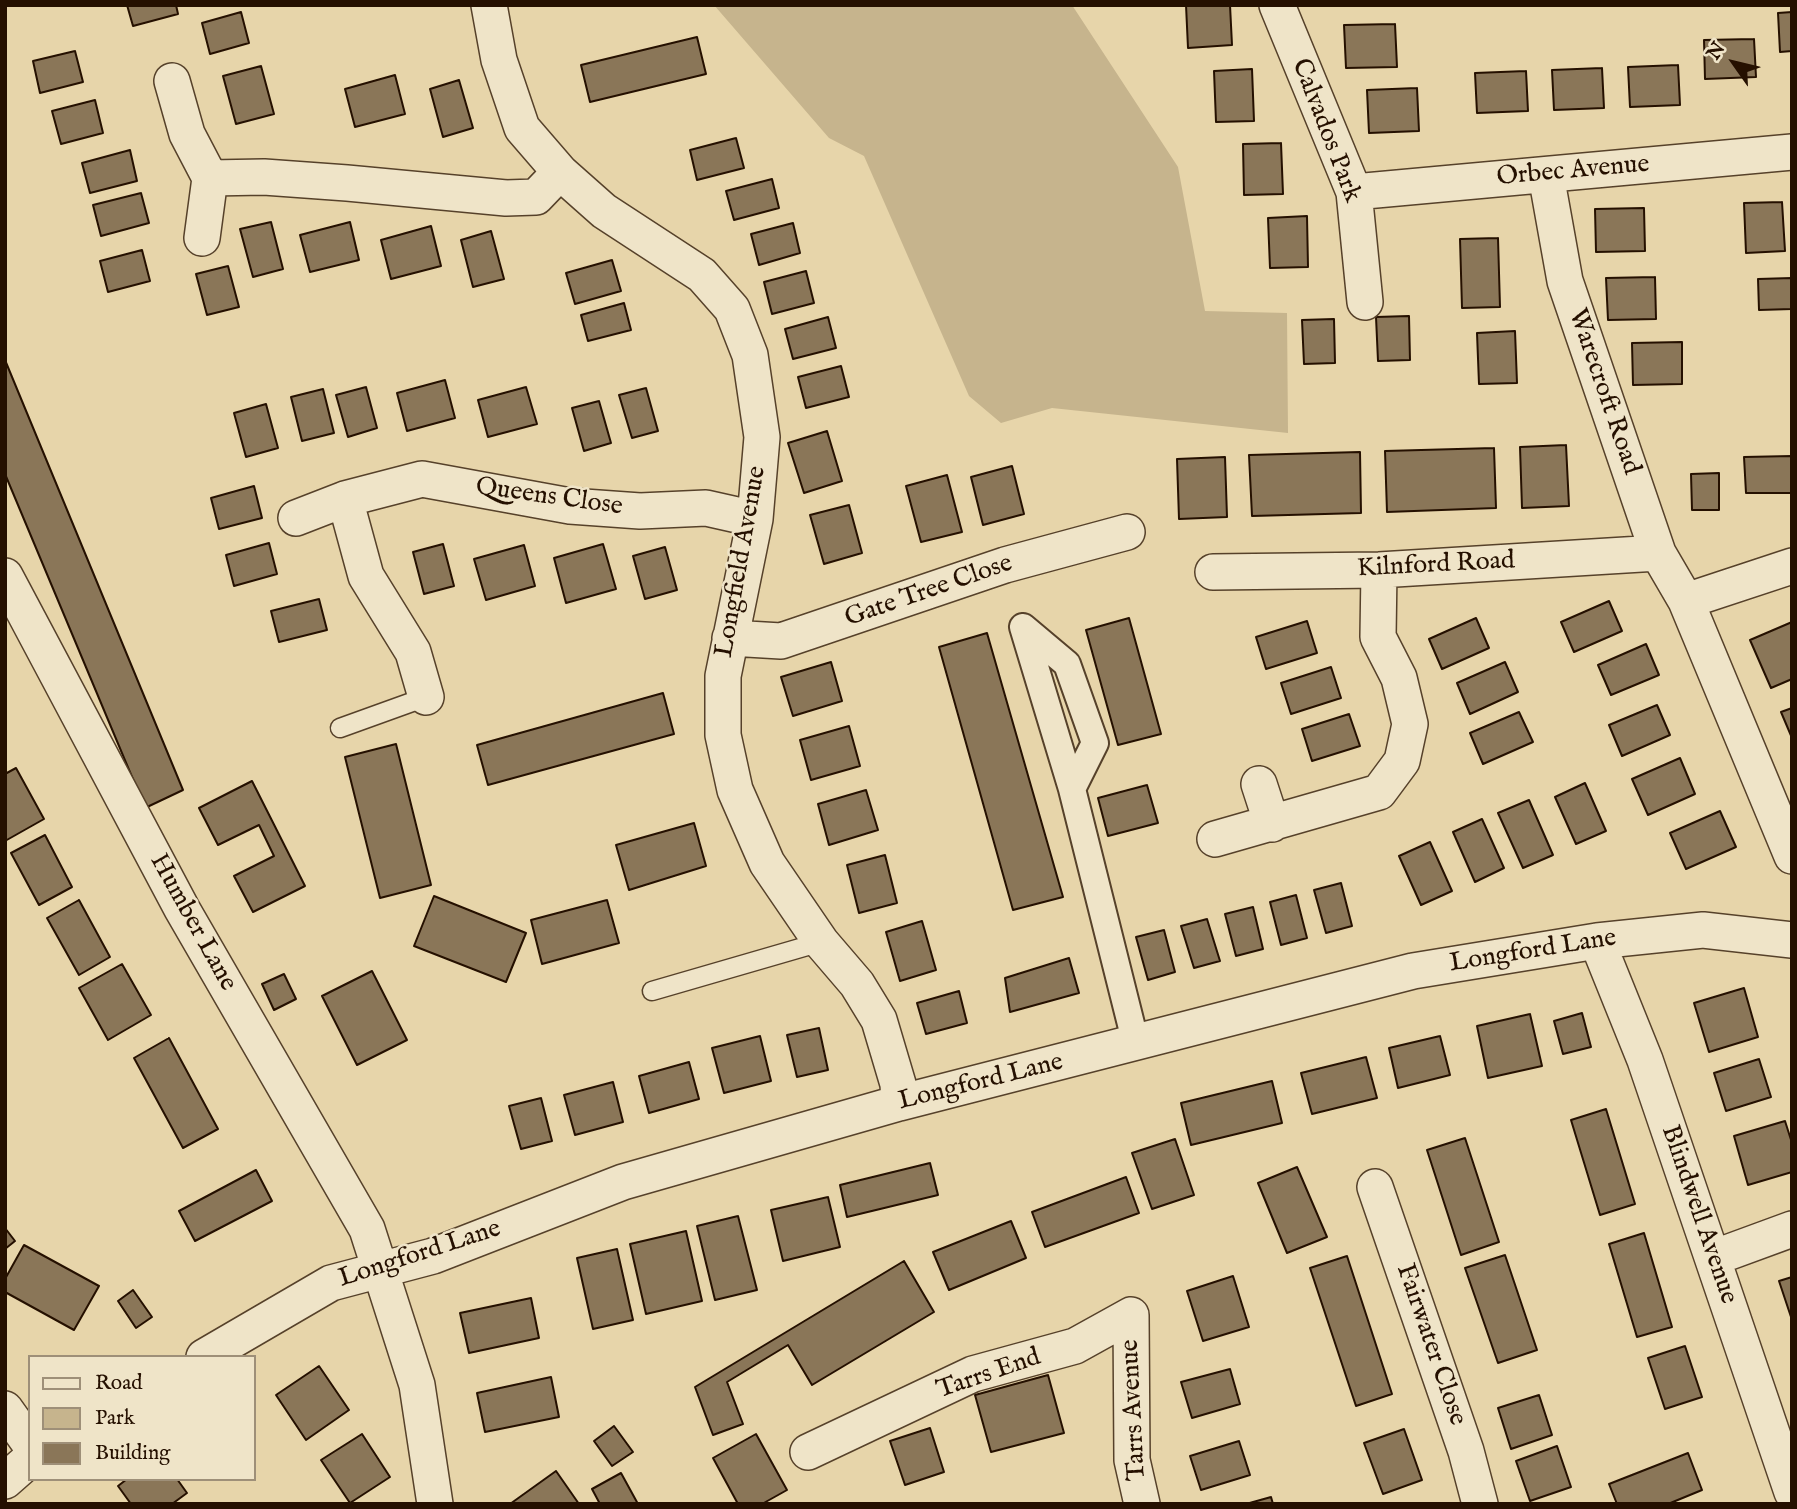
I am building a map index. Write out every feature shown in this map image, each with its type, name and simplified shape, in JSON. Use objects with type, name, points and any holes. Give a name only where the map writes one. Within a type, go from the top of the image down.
[{"type":"street","name":"Longfield Avenue","points":[[489,5],[499,60],[522,128],[560,172],[604,211],[702,275],[732,309],[750,355],[762,437],[755,519],[723,676],[723,735],[735,790],[766,863],[821,942],[857,984],[879,1020],[898,1084],[899,1103]]},
{"type":"street","name":"Calvados Park","points":[[1277,5],[1354,192],[1366,302]]},
{"type":"street","points":[[172,81],[187,134],[210,178],[202,238]]},
{"type":"street","name":"Orbec Avenue","points":[[1354,192],[1792,152]]},
{"type":"street","points":[[210,178],[306,180],[506,198],[536,197],[560,172]]},
{"type":"street","name":"Warecroft Road","points":[[1546,175],[1564,281],[1658,553],[1686,601],[1783,809],[1792,856]]},
{"type":"street","name":"Queens Close","points":[[296,519],[345,499],[422,479],[570,506],[640,511],[706,508],[755,519]]},
{"type":"street","points":[[345,499],[366,576],[413,652],[426,697]]},
{"type":"street","name":"Gate Tree Close","points":[[730,638],[781,641],[1005,565],[1127,532]]},
{"type":"street","name":"Kilnford Road","points":[[1213,572],[1379,570],[1658,553]]},
{"type":"street","points":[[1686,601],[1792,565]]},
{"type":"street","points":[[1215,839],[1379,792],[1402,761],[1410,724],[1399,678],[1378,637],[1379,570]]},
{"type":"street","name":"Humber Lane","points":[[5,576],[182,909],[367,1230],[417,1385],[435,1504]]},
{"type":"street","points":[[1072,789],[1095,743],[1067,664],[1023,627],[1072,789],[1136,1044]]},
{"type":"street","points":[[1258,784],[1272,824]]},
{"type":"street","name":"Longford Lane","points":[[207,1355],[331,1283],[433,1256],[623,1182],[899,1103],[1413,971],[1597,941],[1703,930],[1792,940]]},
{"type":"street","name":"Blindwell Avenue","points":[[1597,941],[1645,1060],[1792,1492]]},
{"type":"street","name":"Fairwater Close","points":[[1375,1187],[1466,1451],[1480,1504]]},
{"type":"street","points":[[1713,1258],[1792,1229]]},
{"type":"street","name":"Tarrs End","points":[[808,1452],[973,1374],[1075,1346],[1131,1315]]},
{"type":"street","name":"Tarrs Avenue","points":[[1131,1315],[1132,1460],[1142,1504]]},
{"type":"street","points":[[5,1409],[28,1441]]},
{"type":"street","points":[[5,1481],[28,1462]]},
{"type":"lane","points":[[340,728],[426,697]]},
{"type":"lane","points":[[652,990],[821,942]]},
{"type":"green space","points":[[714,5],[1072,5],[1178,167],[1205,311],[1287,313],[1288,433],[1052,408],[1001,423],[969,396],[864,156],[829,138]]},
{"type":"building","points":[[127,5],[176,5],[178,14],[133,26]]},
{"type":"building","points":[[1186,5],[1230,5],[1232,45],[1188,48]]},
{"type":"building","points":[[241,12],[249,43],[210,54],[202,23]]},
{"type":"building","points":[[1792,12],[1792,51],[1780,52],[1778,13]]},
{"type":"building","points":[[1395,24],[1397,67],[1346,68],[1344,25]]},
{"type":"building","points":[[697,37],[706,74],[590,102],[581,65]]},
{"type":"building","points":[[1754,39],[1756,77],[1705,79],[1704,40]]},
{"type":"building","points":[[75,51],[83,82],[40,93],[33,61]]},
{"type":"building","points":[[1678,65],[1680,105],[1630,107],[1628,67]]},
{"type":"building","points":[[261,66],[274,114],[236,124],[223,76]]},
{"type":"building","points":[[1602,68],[1604,108],[1554,110],[1552,70]]},
{"type":"building","points":[[1252,69],[1254,121],[1216,122],[1214,71]]},
{"type":"building","points":[[1526,71],[1528,111],[1477,113],[1475,73]]},
{"type":"building","points":[[395,75],[405,114],[355,127],[345,89]]},
{"type":"building","points":[[459,80],[473,128],[443,137],[430,89]]},
{"type":"building","points":[[1417,88],[1419,131],[1369,133],[1367,90]]},
{"type":"building","points":[[95,100],[103,133],[61,144],[52,111]]},
{"type":"building","points":[[736,138],[744,168],[697,180],[690,150]]},
{"type":"building","points":[[1281,143],[1283,194],[1244,195],[1243,144]]},
{"type":"building","points":[[130,150],[137,181],[90,193],[82,163]]},
{"type":"building","points":[[772,179],[779,208],[734,220],[726,191]]},
{"type":"building","points":[[141,193],[149,223],[101,236],[93,205]]},
{"type":"building","points":[[1782,202],[1785,251],[1746,253],[1744,203]]},
{"type":"building","points":[[1644,208],[1645,251],[1596,252],[1595,209]]},
{"type":"building","points":[[1307,216],[1308,267],[1270,268],[1268,218]]},
{"type":"building","points":[[271,222],[283,269],[253,277],[240,229]]},
{"type":"building","points":[[350,222],[359,260],[310,272],[300,235]]},
{"type":"building","points":[[793,223],[800,253],[759,265],[751,234]]},
{"type":"building","points":[[431,226],[441,266],[391,279],[381,240]]},
{"type":"building","points":[[491,231],[504,279],[473,287],[461,240]]},
{"type":"building","points":[[1498,238],[1500,307],[1462,308],[1460,239]]},
{"type":"building","points":[[142,250],[150,281],[108,292],[100,261]]},
{"type":"building","points":[[612,260],[621,291],[575,304],[566,273]]},
{"type":"building","points":[[228,266],[239,307],[207,315],[196,274]]},
{"type":"building","points":[[806,271],[814,303],[772,314],[764,282]]},
{"type":"building","points":[[1655,277],[1656,319],[1608,320],[1606,278]]},
{"type":"building","points":[[1792,278],[1792,309],[1759,310],[1758,279]]},
{"type":"building","points":[[624,303],[631,330],[588,341],[581,315]]},
{"type":"building","points":[[1409,316],[1410,360],[1378,361],[1376,317]]},
{"type":"building","points":[[828,317],[836,348],[793,359],[785,329]]},
{"type":"building","points":[[1334,319],[1335,363],[1304,364],[1302,320]]},
{"type":"building","points":[[1515,331],[1517,383],[1479,384],[1477,333]]},
{"type":"building","points":[[1682,342],[1682,384],[1633,385],[1632,343]]},
{"type":"building","points":[[5,360],[183,790],[145,808],[5,474]]},
{"type":"building","points":[[841,366],[849,397],[806,408],[798,377]]},
{"type":"building","points":[[445,380],[455,418],[407,431],[397,393]]},
{"type":"building","points":[[366,387],[377,428],[348,437],[336,395]]},
{"type":"building","points":[[526,387],[537,424],[488,437],[478,400]]},
{"type":"building","points":[[646,388],[658,431],[632,438],[619,395]]},
{"type":"building","points":[[323,389],[334,433],[302,441],[291,397]]},
{"type":"building","points":[[599,401],[611,443],[584,451],[572,408]]},
{"type":"building","points":[[266,404],[278,448],[246,457],[234,413]]},
{"type":"building","points":[[827,431],[842,481],[804,493],[788,443]]},
{"type":"building","points":[[1566,445],[1569,506],[1522,508],[1520,447]]},
{"type":"building","points":[[1494,448],[1496,508],[1387,512],[1385,451]]},
{"type":"building","points":[[1360,452],[1361,513],[1252,516],[1249,455]]},
{"type":"building","points":[[1792,456],[1792,493],[1746,493],[1744,457]]},
{"type":"building","points":[[1225,457],[1227,517],[1179,519],[1177,459]]},
{"type":"building","points":[[1012,466],[1024,514],[983,525],[971,477]]},
{"type":"building","points":[[1719,473],[1719,510],[1692,510],[1691,474]]},
{"type":"building","points":[[947,475],[962,532],[921,542],[906,486]]},
{"type":"building","points":[[254,486],[262,518],[219,529],[211,498]]},
{"type":"building","points":[[849,505],[862,553],[824,564],[810,515]]},
{"type":"building","points":[[269,543],[277,574],[234,586],[226,555]]},
{"type":"building","points":[[443,544],[454,586],[424,594],[413,552]]},
{"type":"building","points":[[603,544],[616,589],[566,603],[554,558]]},
{"type":"building","points":[[524,545],[535,586],[486,600],[474,559]]},
{"type":"building","points":[[665,547],[677,590],[645,599],[633,556]]},
{"type":"building","points":[[319,599],[327,630],[279,642],[271,611]]},
{"type":"building","points":[[1609,601],[1622,631],[1574,652],[1561,622]]},
{"type":"building","points":[[1129,618],[1161,734],[1118,745],[1086,630]]},
{"type":"building","points":[[1476,618],[1489,648],[1442,669],[1429,639]]},
{"type":"building","points":[[1307,621],[1317,653],[1266,669],[1256,637]]},
{"type":"building","points":[[1792,622],[1792,679],[1771,688],[1750,640]]},
{"type":"building","points":[[987,633],[1063,897],[1013,910],[939,647]]},
{"type":"building","points":[[1646,644],[1659,675],[1611,695],[1598,665]]},
{"type":"building","points":[[831,662],[842,701],[793,716],[781,677]]},
{"type":"building","points":[[1505,662],[1518,692],[1470,714],[1457,683]]},
{"type":"building","points":[[1331,667],[1341,698],[1291,714],[1281,683]]},
{"type":"building","points":[[663,693],[674,734],[488,785],[477,745]]},
{"type":"building","points":[[1657,705],[1670,735],[1622,756],[1609,725]]},
{"type":"building","points":[[1792,708],[1792,738],[1781,712]]},
{"type":"building","points":[[1519,712],[1533,742],[1483,764],[1470,733]]},
{"type":"building","points":[[1349,714],[1360,746],[1312,761],[1302,729]]},
{"type":"building","points":[[849,726],[860,766],[811,780],[800,740]]},
{"type":"building","points":[[396,744],[431,885],[380,898],[345,757]]},
{"type":"building","points":[[1680,758],[1695,794],[1648,815],[1632,779]]},
{"type":"building","points":[[16,768],[44,819],[5,841],[5,774]]},
{"type":"building","points":[[252,781],[305,886],[253,912],[234,876],[274,856],[259,825],[218,845],[199,808]]},
{"type":"building","points":[[1585,783],[1606,831],[1576,844],[1555,797]]},
{"type":"building","points":[[1147,785],[1158,823],[1108,836],[1098,798]]},
{"type":"building","points":[[866,790],[878,830],[829,845],[818,804]]},
{"type":"building","points":[[1529,800],[1553,855],[1523,868],[1498,813]]},
{"type":"building","points":[[1720,811],[1736,847],[1686,869],[1670,833]]},
{"type":"building","points":[[1482,819],[1504,868],[1475,882],[1453,832]]},
{"type":"building","points":[[694,823],[706,866],[629,890],[616,845]]},
{"type":"building","points":[[45,835],[72,887],[39,905],[11,853]]},
{"type":"building","points":[[1430,842],[1452,891],[1421,905],[1399,856]]},
{"type":"building","points":[[885,855],[897,903],[859,913],[847,865]]},
{"type":"building","points":[[1341,883],[1352,926],[1326,933],[1314,890]]},
{"type":"building","points":[[1296,895],[1307,938],[1281,945],[1270,902]]},
{"type":"building","points":[[434,896],[526,933],[506,982],[414,946]]},
{"type":"building","points":[[79,900],[110,957],[79,975],[47,918]]},
{"type":"building","points":[[607,900],[619,943],[542,964],[531,920]]},
{"type":"building","points":[[1253,907],[1263,949],[1236,956],[1225,914]]},
{"type":"building","points":[[1207,919],[1220,961],[1194,968],[1181,926]]},
{"type":"building","points":[[922,921],[936,970],[900,981],[886,932]]},
{"type":"building","points":[[1164,930],[1175,972],[1148,980],[1136,937]]},
{"type":"building","points":[[1069,958],[1079,993],[1010,1012],[1005,978]]},
{"type":"building","points":[[122,964],[151,1015],[108,1040],[79,988]]},
{"type":"building","points":[[372,971],[407,1040],[357,1065],[322,996]]},
{"type":"building","points":[[284,974],[296,999],[274,1010],[262,984]]},
{"type":"building","points":[[1744,988],[1758,1037],[1709,1052],[1694,1003]]},
{"type":"building","points":[[959,991],[967,1023],[926,1034],[917,1003]]},
{"type":"building","points":[[1582,1013],[1591,1047],[1563,1054],[1554,1021]]},
{"type":"building","points":[[1530,1014],[1542,1066],[1488,1078],[1477,1026]]},
{"type":"building","points":[[819,1028],[828,1070],[797,1077],[787,1035]]},
{"type":"building","points":[[760,1036],[771,1081],[724,1093],[712,1048]]},
{"type":"building","points":[[1440,1036],[1450,1075],[1398,1088],[1389,1048]]},
{"type":"building","points":[[169,1038],[218,1129],[183,1148],[134,1058]]},
{"type":"building","points":[[1366,1057],[1377,1098],[1312,1114],[1301,1073]]},
{"type":"building","points":[[1759,1059],[1771,1097],[1726,1111],[1714,1073]]},
{"type":"building","points":[[689,1062],[699,1099],[649,1113],[639,1076]]},
{"type":"building","points":[[1272,1081],[1282,1123],[1191,1145],[1181,1103]]},
{"type":"building","points":[[613,1082],[623,1122],[575,1135],[564,1095]]},
{"type":"building","points":[[541,1098],[552,1141],[521,1149],[509,1106]]},
{"type":"building","points":[[1606,1109],[1635,1204],[1600,1215],[1571,1120]]},
{"type":"building","points":[[1785,1121],[1792,1143],[1792,1172],[1748,1185],[1734,1136]]},
{"type":"building","points":[[1465,1138],[1499,1242],[1461,1255],[1427,1150]]},
{"type":"building","points":[[1175,1139],[1194,1195],[1152,1209],[1132,1153]]},
{"type":"building","points":[[930,1163],[938,1195],[847,1217],[840,1185]]},
{"type":"building","points":[[1297,1167],[1327,1237],[1287,1253],[1258,1183]]},
{"type":"building","points":[[256,1170],[272,1201],[195,1241],[179,1211]]},
{"type":"building","points":[[1126,1177],[1139,1213],[1045,1247],[1032,1212]]},
{"type":"building","points":[[828,1197],[840,1247],[783,1261],[771,1210]]},
{"type":"building","points":[[738,1216],[757,1290],[715,1300],[697,1226]]},
{"type":"building","points":[[1011,1221],[1026,1258],[949,1290],[933,1252]]},
{"type":"building","points":[[5,1228],[15,1241],[5,1249]]},
{"type":"building","points":[[686,1231],[702,1301],[646,1314],[630,1244]]},
{"type":"building","points":[[1644,1233],[1672,1327],[1637,1337],[1609,1244]]},
{"type":"building","points":[[24,1245],[99,1286],[74,1330],[5,1292],[5,1279]]},
{"type":"building","points":[[617,1249],[633,1320],[593,1329],[577,1258]]},
{"type":"building","points":[[1505,1255],[1537,1350],[1498,1363],[1465,1268]]},
{"type":"building","points":[[1347,1256],[1392,1394],[1356,1406],[1310,1268]]},
{"type":"building","points":[[904,1261],[934,1312],[812,1385],[788,1345],[727,1382],[743,1424],[713,1435],[695,1387]]},
{"type":"building","points":[[1233,1276],[1249,1327],[1203,1341],[1187,1291]]},
{"type":"building","points":[[1792,1277],[1792,1320],[1779,1281]]},
{"type":"building","points":[[133,1290],[152,1317],[136,1328],[118,1301]]},
{"type":"building","points":[[531,1298],[539,1338],[469,1353],[460,1313]]},
{"type":"building","points":[[1685,1346],[1702,1397],[1665,1409],[1648,1358]]},
{"type":"building","points":[[319,1366],[349,1410],[306,1440],[276,1395]]},
{"type":"building","points":[[1230,1369],[1240,1404],[1192,1418],[1181,1382]]},
{"type":"building","points":[[1048,1375],[1064,1433],[991,1452],[975,1395]]},
{"type":"building","points":[[551,1377],[559,1417],[485,1432],[477,1393]]},
{"type":"building","points":[[1539,1395],[1552,1435],[1511,1449],[1498,1408]]},
{"type":"building","points":[[614,1426],[633,1452],[612,1466],[594,1441]]},
{"type":"building","points":[[930,1428],[944,1472],[905,1485],[890,1441]]},
{"type":"building","points":[[1404,1429],[1422,1480],[1383,1494],[1364,1443]]},
{"type":"building","points":[[362,1434],[390,1477],[350,1503],[321,1460]]},
{"type":"building","points":[[756,1434],[787,1490],[762,1504],[738,1504],[713,1458]]},
{"type":"building","points":[[1239,1441],[1250,1475],[1201,1490],[1190,1456]]},
{"type":"building","points":[[1557,1446],[1571,1487],[1530,1501],[1516,1461]]},
{"type":"building","points":[[1688,1453],[1702,1490],[1668,1504],[1617,1504],[1609,1484]]},
{"type":"building","points":[[556,1471],[579,1504],[510,1504]]},
{"type":"building","points":[[621,1473],[638,1504],[600,1504],[592,1489]]},
{"type":"building","points":[[124,1481],[178,1481],[187,1493],[172,1504],[131,1504],[118,1486]]},
{"type":"building","points":[[1271,1497],[1273,1504],[1246,1504]]}]
